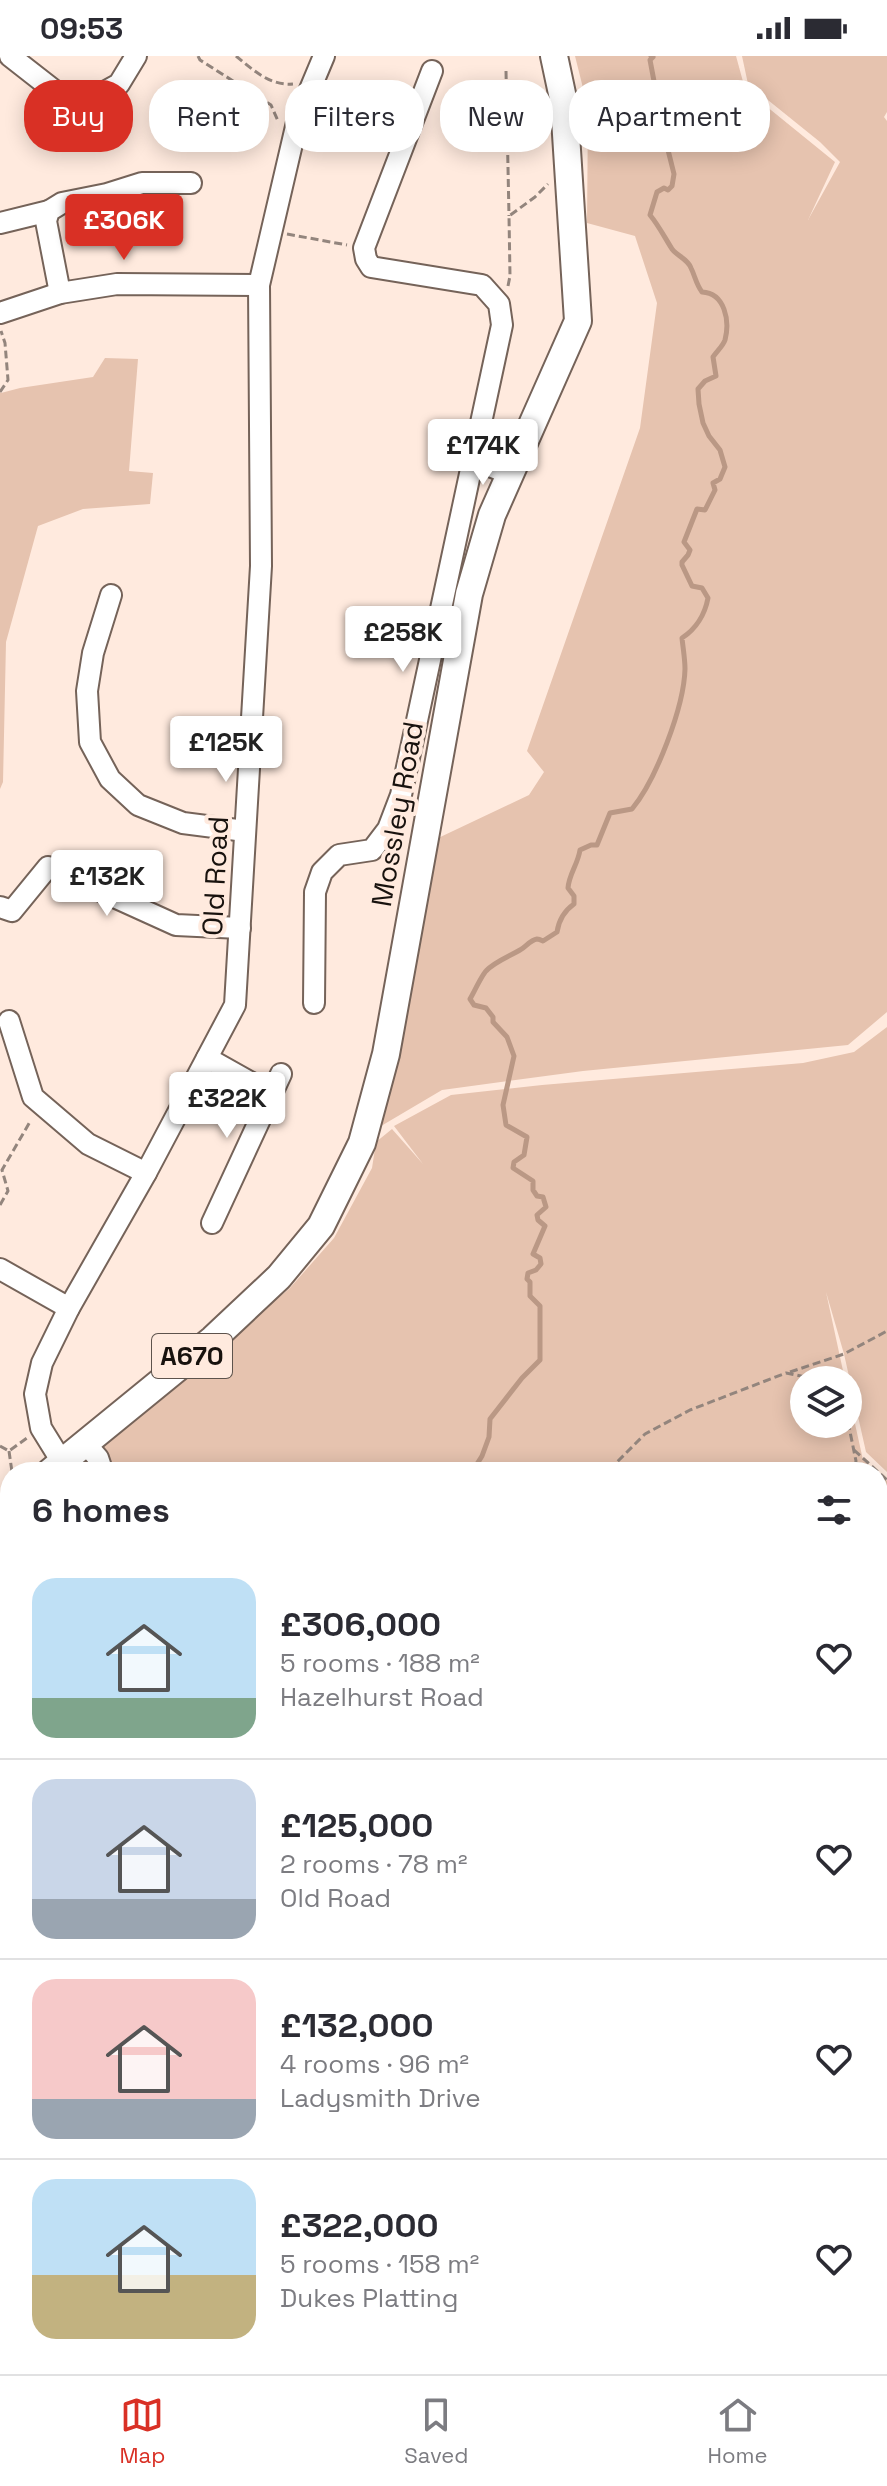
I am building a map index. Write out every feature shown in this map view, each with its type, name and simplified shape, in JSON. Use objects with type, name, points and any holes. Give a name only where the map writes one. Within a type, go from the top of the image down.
[{"type":"main road","name":"Mossley Road","points":[[62,1462],[213,1339],[279,1277],[321,1226],[362,1143],[386,1054],[469,594],[492,515],[578,321],[564,103],[554,56]]},
{"type":"street","points":[[10,56],[56,92],[90,100],[119,84],[136,56]]},
{"type":"street","name":"Old Road","points":[[314,80],[324,56]]},
{"type":"street","points":[[314,1003],[315,892],[322,872],[339,855],[372,850],[388,829],[401,795],[502,325],[499,304],[482,285],[371,267],[366,259],[364,248],[432,71]]},
{"type":"street","name":"Old Road","points":[[54,1462],[41,1428],[35,1394],[42,1363],[235,1005],[261,566],[259,285],[290,152]]},
{"type":"street","points":[[0,223],[49,211],[62,203],[142,183],[191,183]]},
{"type":"street","points":[[49,211],[46,221],[60,293]]},
{"type":"street","points":[[0,313],[60,293],[117,284],[259,285]]},
{"type":"street","points":[[472,459],[510,474]]},
{"type":"street","points":[[111,595],[93,653],[87,691],[90,742],[110,779],[138,805],[183,823],[245,831]]},
{"type":"street","points":[[416,720],[446,727]]},
{"type":"street","points":[[0,907],[12,911],[48,867],[176,925],[240,928]]},
{"type":"street","points":[[9,1021],[33,1097],[88,1144],[146,1173]]},
{"type":"street","points":[[207,1058],[273,1095]]},
{"type":"street","points":[[212,1223],[281,1074]]},
{"type":"street","points":[[0,1269],[69,1308]]},
{"type":"street","points":[[85,1443],[99,1462]]},
{"type":"path","points":[[198,56],[271,105],[285,139]]},
{"type":"path","points":[[236,56],[261,76],[285,85]]},
{"type":"path","points":[[499,304],[504,301],[510,276],[506,71]]},
{"type":"path","points":[[509,216],[535,197],[567,159]]},
{"type":"path","points":[[272,231],[364,248]]},
{"type":"path","points":[[0,329],[5,343],[8,380],[0,392]]},
{"type":"path","points":[[0,1205],[8,1191],[2,1170],[41,1103]]},
{"type":"path","points":[[617,1462],[645,1434],[690,1410],[844,1354],[886,1333]]},
{"type":"path","points":[[786,1373],[790,1374]]},
{"type":"path","points":[[9,1451],[41,1428]]},
{"type":"path","points":[[851,1438],[854,1462]]},
{"type":"path","points":[[0,1446],[9,1451]]},
{"type":"path","points":[[854,1450],[867,1462]]},
{"type":"path","points":[[9,1451],[11,1462]]},
{"type":"shaded area","points":[[575,56],[736,56],[743,80],[581,80]]},
{"type":"shaded area","points":[[742,56],[887,56],[887,112],[884,117],[887,121],[887,1012],[848,1045],[583,1071],[442,1090],[376,1129],[434,840],[529,795],[544,772],[527,751],[640,428],[657,303],[635,236],[587,223],[588,152],[770,152],[770,109],[835,162],[808,220],[840,162],[770,102],[770,80],[747,80]]},
{"type":"shaded area","points":[[105,358],[138,359],[129,471],[153,473],[150,504],[83,509],[38,526],[6,642],[3,782],[0,789],[0,391],[93,377]]},
{"type":"shaded area","points":[[887,1027],[887,1462],[876,1462],[866,1452],[862,1434],[862,1366],[847,1366],[826,1292],[842,1366],[790,1366],[790,1438],[858,1438],[865,1462],[79,1462],[289,1289],[334,1238],[372,1168],[376,1142],[392,1129],[423,1164],[394,1126],[451,1095],[803,1063],[854,1052]]},
{"type":"waterway","points":[[478,1462],[489,1437],[490,1419],[540,1360],[540,1306],[530,1296],[530,1282],[527,1279],[528,1273],[541,1264],[540,1258],[533,1254],[545,1226],[537,1215],[546,1207],[543,1197],[537,1196],[533,1190],[533,1181],[513,1168],[514,1162],[524,1155],[527,1137],[506,1125],[503,1105],[514,1056],[507,1037],[493,1022],[493,1017],[486,1008],[474,1005],[470,999],[489,968],[532,941],[543,941],[557,932],[562,916],[574,904],[574,896],[568,888],[580,850],[597,845],[610,813],[632,809],[659,762],[680,703],[685,665],[682,638],[699,621],[708,598],[702,588],[692,586],[682,565],[690,550],[684,542],[697,509],[705,510],[715,490],[713,483],[720,479],[725,467],[720,450],[703,423],[698,389],[716,376],[713,357],[725,340],[727,325],[724,309],[716,297],[702,292],[690,265],[672,249],[650,215],[657,192],[672,186],[674,174],[664,134],[668,122],[657,97],[651,56]]}]
